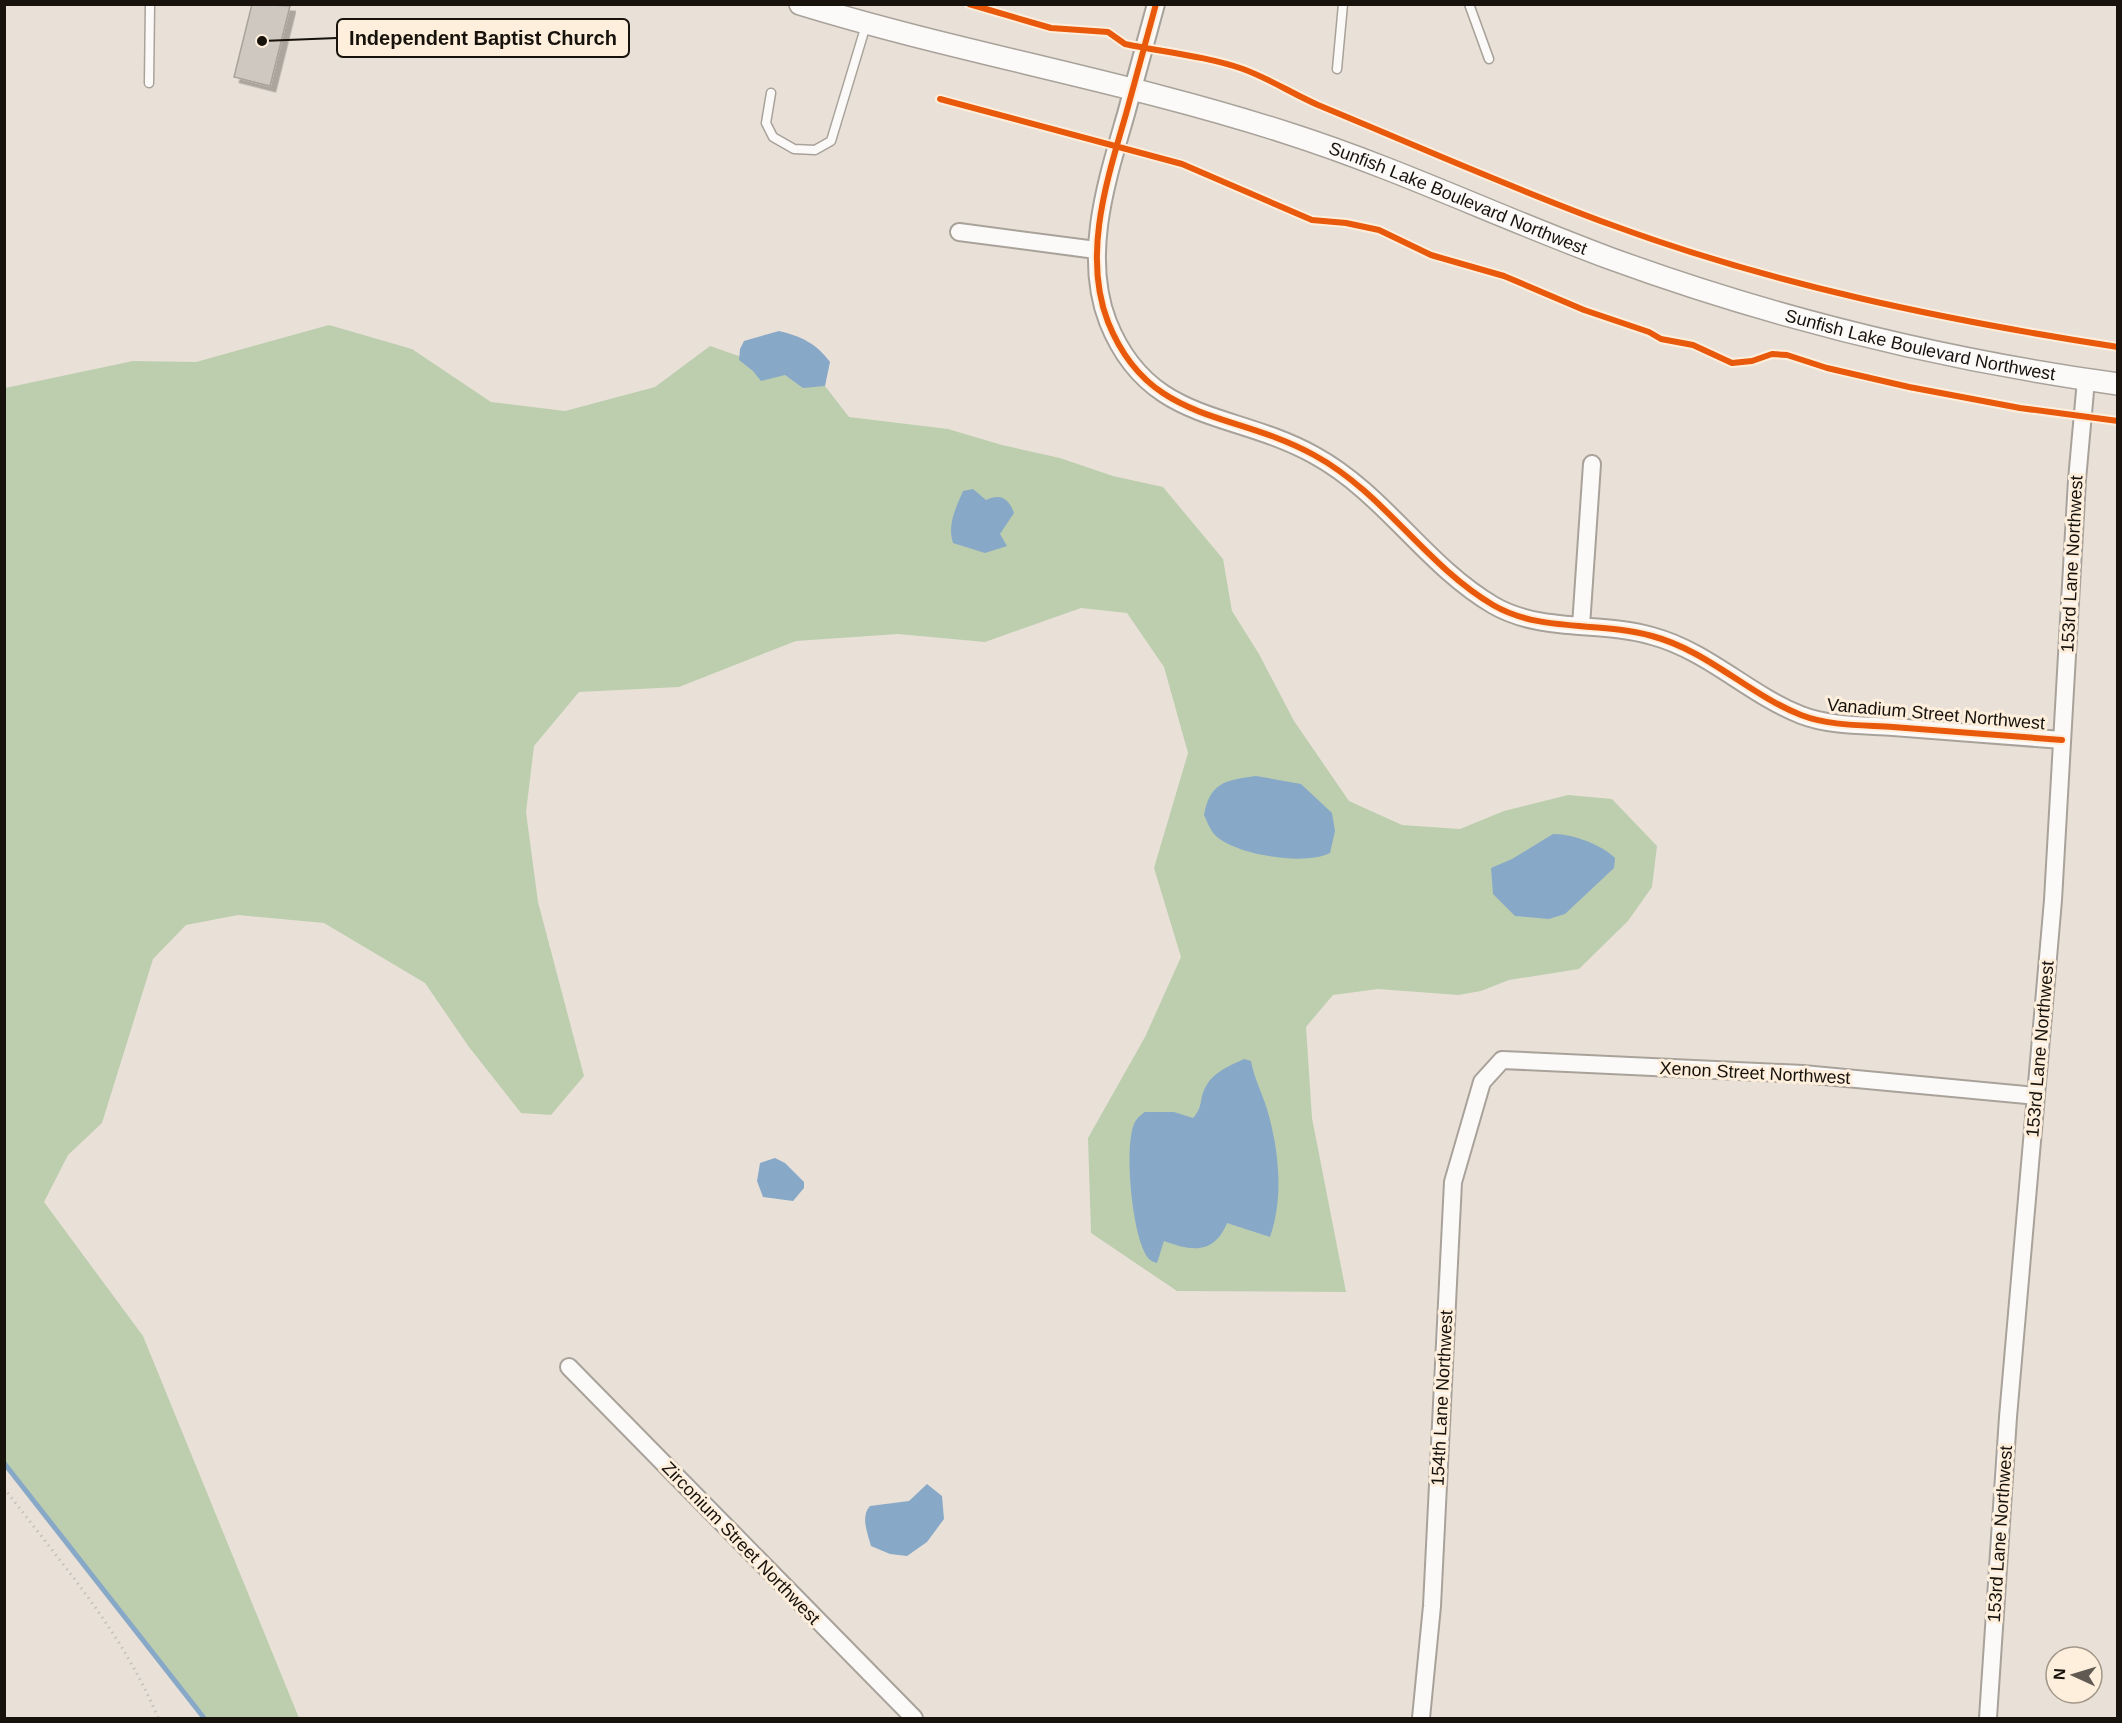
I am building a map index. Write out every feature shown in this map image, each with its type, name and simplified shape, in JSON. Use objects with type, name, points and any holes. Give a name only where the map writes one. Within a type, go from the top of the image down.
[{"type":"street","name":"Sunfish Lake Boulevard Northwest","points":[[800,4],[866,25],[1132,89],[1291,134],[1543,233],[1685,284],[1805,320],[1908,346],[2118,384]]},
{"type":"street","name":"Vanadium Street Northwest","points":[[1156,4],[1107,178],[1096,250],[1098,289],[1109,324],[1129,359],[1156,390],[1189,409],[1275,438],[1313,454],[1350,478],[1459,584],[1496,607],[1528,619],[1640,633],[1669,640],[1703,656],[1769,699],[1804,716],[1844,723],[2062,740]]},
{"type":"street","points":[[959,232],[1096,250]]},
{"type":"street","name":"153rd Lane Northwest","points":[[1988,1719],[2009,1405],[2053,900],[2077,480],[2086,380]]},
{"type":"street","points":[[1581,626],[1592,464]]},
{"type":"street","name":"Xenon Street Northwest","points":[[1482,1082],[1502,1060],[1803,1074],[2036,1096]]},
{"type":"street","name":"154th Lane Northwest","points":[[1421,1719],[1432,1606],[1453,1182],[1482,1082]]},
{"type":"street","name":"Zirconium Street Northwest","points":[[569,1367],[914,1719]]},
{"type":"lane","points":[[149,83],[150,4]]},
{"type":"lane","points":[[1337,69],[1343,4]]},
{"type":"lane","points":[[1469,4],[1489,59]]},
{"type":"lane","points":[[771,93],[766,123],[773,137],[794,149],[815,150],[831,141],[866,25]]},
{"type":"path","points":[[4,1488],[64,1563],[115,1635],[147,1691],[158,1719]]},
{"type":"green space","points":[[329,325],[412,349],[491,402],[565,411],[655,387],[710,346],[825,386],[849,417],[948,429],[1002,445],[1060,458],[1113,476],[1163,487],[1223,559],[1232,611],[1259,654],[1294,721],[1349,801],[1402,825],[1460,829],[1504,811],[1568,795],[1612,799],[1657,846],[1652,887],[1628,921],[1579,969],[1509,980],[1481,991],[1458,995],[1378,989],[1333,995],[1306,1027],[1312,1118],[1346,1292],[1177,1291],[1091,1233],[1088,1138],[1145,1037],[1181,957],[1154,868],[1188,753],[1164,667],[1127,613],[1081,608],[985,642],[898,634],[796,641],[679,687],[579,692],[534,746],[526,812],[538,902],[584,1076],[551,1115],[521,1113],[469,1047],[425,983],[324,923],[238,915],[186,925],[153,959],[102,1123],[68,1155],[44,1202],[143,1336],[299,1718],[204,1718],[5,1463],[5,388],[133,361],[196,362]]},
{"type":"water","points":[[779,331],[794,335],[820,350],[830,362],[825,386],[803,388],[785,375],[761,381],[739,360],[740,349],[744,341]]},
{"type":"water","points":[[973,489],[986,500],[1000,497],[1010,504],[1014,513],[1000,534],[1007,546],[985,553],[953,543],[951,529],[955,510],[963,491]]},
{"type":"water","points":[[1256,776],[1301,784],[1332,813],[1335,831],[1330,853],[1319,857],[1304,858],[1271,856],[1238,848],[1215,835],[1204,815],[1210,796],[1215,789],[1228,781]]},
{"type":"water","points":[[1553,834],[1595,844],[1615,858],[1614,868],[1565,914],[1549,919],[1515,916],[1493,894],[1491,868],[1512,859]]},
{"type":"water","points":[[1244,1059],[1251,1061],[1267,1109],[1277,1157],[1277,1206],[1270,1237],[1227,1223],[1215,1241],[1201,1248],[1183,1247],[1164,1241],[1157,1263],[1149,1259],[1143,1249],[1134,1213],[1130,1150],[1131,1133],[1135,1122],[1145,1112],[1174,1112],[1193,1118],[1208,1082],[1224,1069]]},
{"type":"water","points":[[775,1158],[785,1163],[804,1182],[804,1188],[793,1201],[763,1197],[757,1181],[760,1163]]},
{"type":"water","points":[[927,1484],[942,1496],[944,1519],[927,1542],[907,1556],[890,1554],[871,1546],[865,1520],[870,1506],[909,1501]]},
{"type":"building","points":[[252,4],[290,6],[270,86],[234,77]]},
{"type":"waterway","points":[[4,1463],[204,1718]]},
{"type":"cycle path","points":[[969,4],[1051,28],[1108,32],[1125,44],[1199,57],[1243,69],[1318,105],[1536,196],[1671,246],[1734,265],[1797,283],[1924,312],[2118,347]]},
{"type":"cycle path","points":[[1156,4],[1105,191],[1097,244],[1097,271],[1108,322],[1125,355],[1146,380],[1170,397],[1196,410],[1284,441],[1314,455],[1339,471],[1362,489],[1446,570],[1469,589],[1511,614],[1531,620],[1652,636],[1691,652],[1763,696],[1812,719],[1846,724],[2062,740]]},
{"type":"cycle path","points":[[940,99],[1182,164],[1312,220],[1346,223],[1379,230],[1431,255],[1504,276],[1584,310],[1649,332],[1661,339],[1693,345],[1732,363],[1752,361],[1772,354],[1787,355],[1827,368],[1909,387],[2020,408],[2118,421]]},
{"type":"place","name":"Independent Baptist Church","points":[[262,41]]}]
